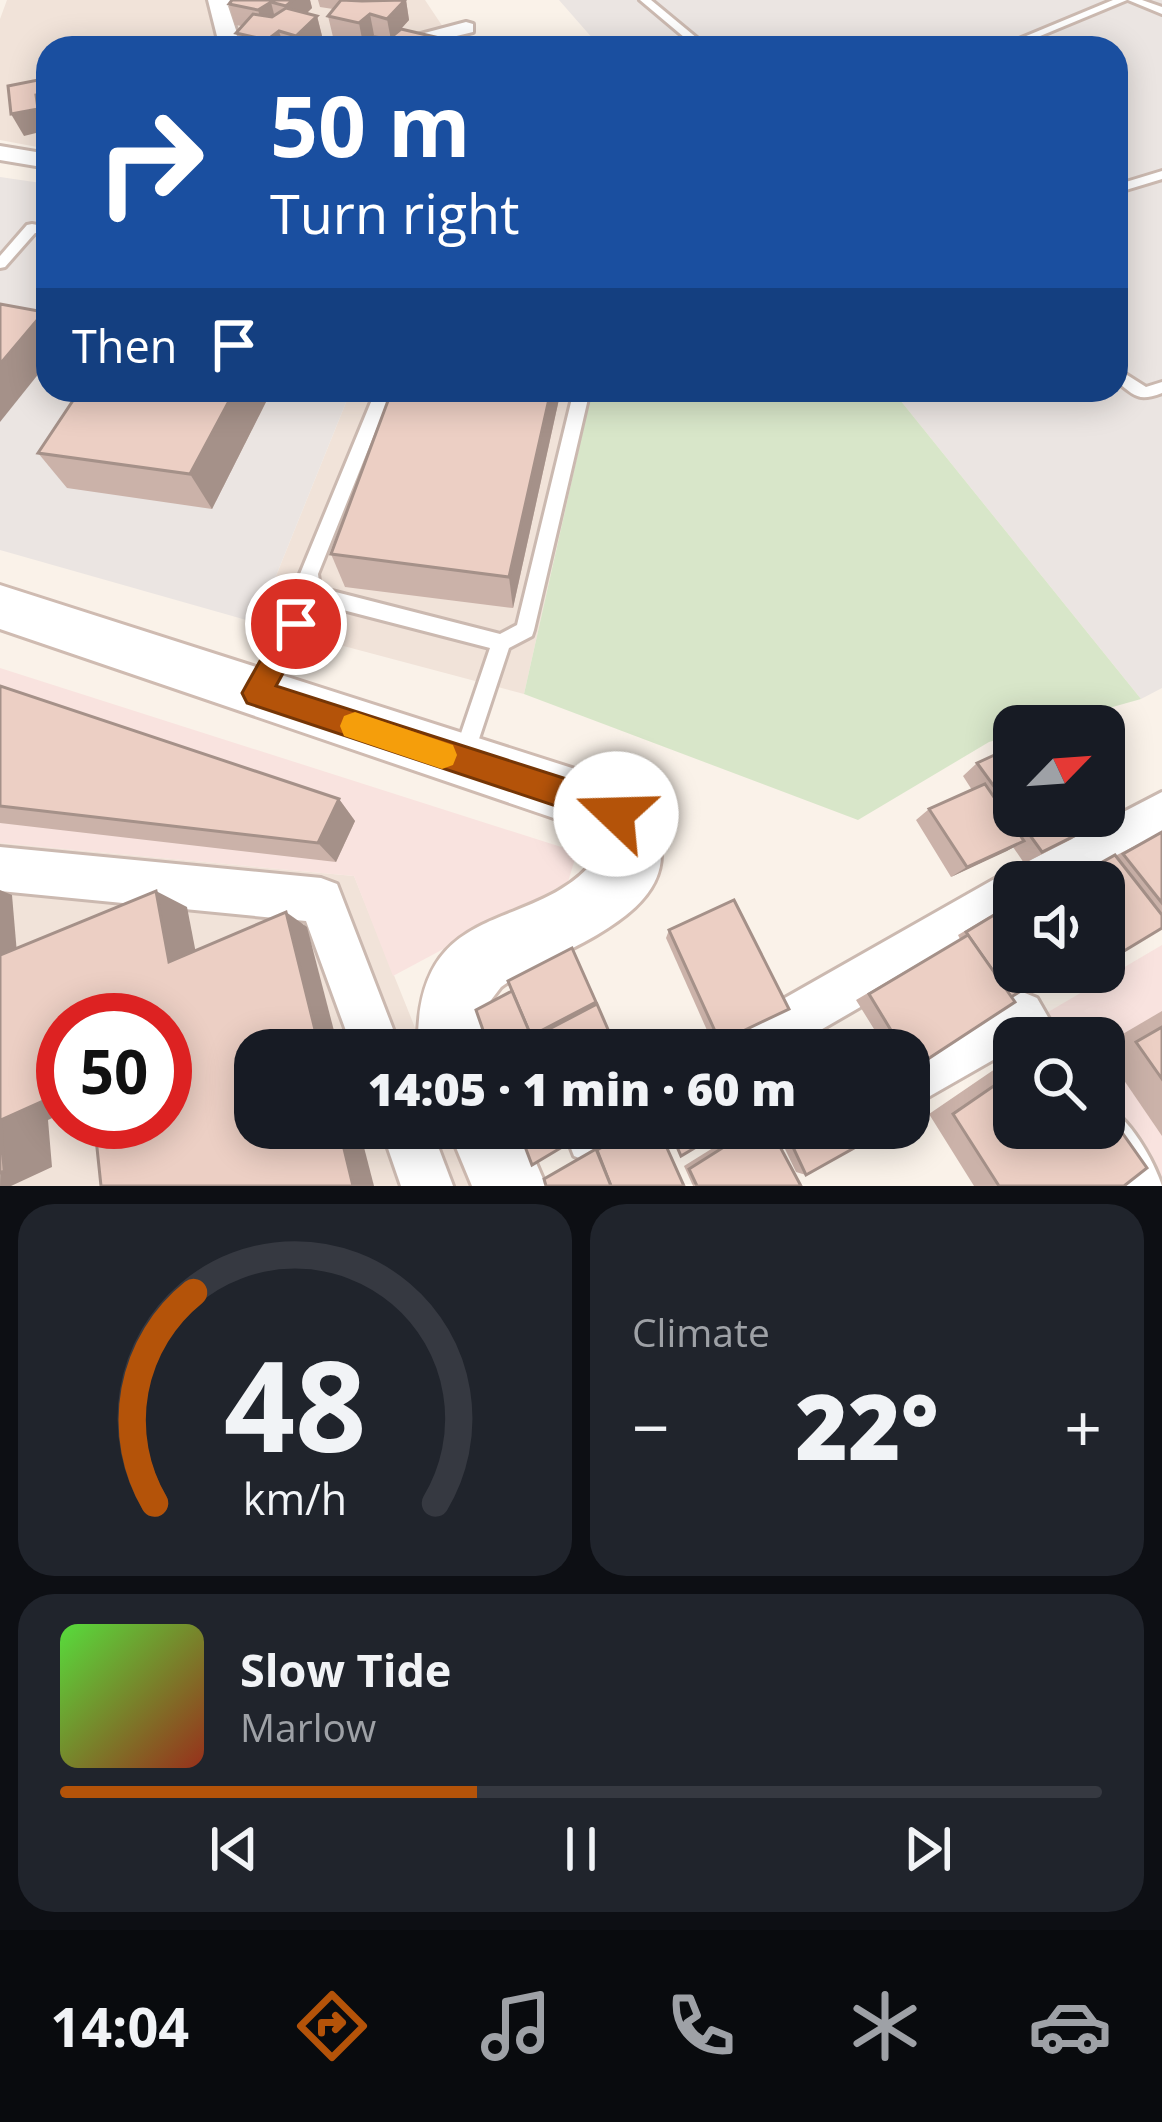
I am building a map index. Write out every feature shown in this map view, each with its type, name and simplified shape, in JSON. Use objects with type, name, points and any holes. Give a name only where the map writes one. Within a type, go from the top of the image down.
[{"type":"main road","points":[[0,607],[604,806],[625,826],[631,855],[627,872],[605,896],[477,964],[454,1001],[450,1029]]},
{"type":"main road","points":[[493,1149],[508,1186]]},
{"type":"street","points":[[220,1],[228,36]]},
{"type":"street","points":[[416,36],[461,21],[472,36]]},
{"type":"street","points":[[0,153],[36,159]]},
{"type":"street","points":[[1073,861],[1162,813]]},
{"type":"street","points":[[0,869],[321,900],[369,1029]]},
{"type":"street","points":[[777,1029],[993,905]]},
{"type":"street","points":[[930,1070],[993,1032]]},
{"type":"street","points":[[414,1149],[427,1186]]},
{"type":"street","points":[[1112,1149],[1137,1186]]},
{"type":"lane","points":[[645,0],[689,36]]},
{"type":"lane","points":[[1032,36],[1122,0]]},
{"type":"lane","points":[[1133,0],[1162,10]]},
{"type":"lane","points":[[1128,185],[1162,175]]},
{"type":"lane","points":[[0,264],[36,229]]},
{"type":"lane","points":[[1128,382],[1144,394],[1162,387]]},
{"type":"lane","points":[[257,693],[312,594],[309,574],[378,402]]},
{"type":"lane","points":[[461,761],[501,643],[525,630],[579,402]]},
{"type":"lane","points":[[312,594],[501,643]]},
{"type":"shaded area","points":[[7,0],[425,0],[449,36],[36,36],[36,147],[0,140],[0,19]]},
{"type":"shaded area","points":[[559,0],[1162,0],[1162,688],[1141,699],[902,402],[1128,402],[1128,36],[590,36]]},
{"type":"shaded area","points":[[0,177],[36,182],[36,402],[346,402],[257,623],[0,550]]},
{"type":"shaded area","points":[[346,402],[589,402],[524,694],[257,623]]},
{"type":"shaded area","points":[[0,668],[577,852],[568,882],[393,976],[354,876],[0,843]]},
{"type":"shaded area","points":[[0,843],[354,876],[416,1029],[234,1029],[234,1149],[467,1149],[483,1186],[0,1186]]},
{"type":"shaded area","points":[[1162,945],[1162,1186],[1125,1139],[1125,1017],[1040,1017],[1080,993],[1125,993],[1125,967]]},
{"type":"green space","points":[[589,402],[902,402],[1141,699],[1120,705],[993,705],[993,741],[858,820],[524,694]]},
{"type":"building","points":[[232,0],[293,0],[286,6],[271,2],[258,10],[229,4]]},
{"type":"building","points":[[341,0],[405,0],[387,19],[370,14],[359,23],[328,16]]},
{"type":"building","points":[[286,8],[317,16],[296,36],[279,31],[272,36],[236,33],[253,14],[272,17]]},
{"type":"building","points":[[401,29],[431,36],[393,36]]},
{"type":"building","points":[[36,80],[36,109],[11,114],[8,86]]},
{"type":"building","points":[[0,304],[36,311],[36,321],[0,364]]},
{"type":"building","points":[[72,402],[229,402],[190,474],[38,453]]},
{"type":"building","points":[[388,402],[548,402],[509,577],[331,554]]},
{"type":"building","points":[[0,686],[339,799],[318,843],[0,806]]},
{"type":"building","points":[[993,756],[993,785],[977,763]]},
{"type":"building","points":[[985,784],[993,796],[993,837],[1021,837],[1024,841],[967,867],[929,809]]},
{"type":"building","points":[[1162,832],[1162,903],[1123,854]]},
{"type":"building","points":[[1031,837],[1072,837],[1042,852]]},
{"type":"building","points":[[1125,868],[1162,915],[1162,928],[1125,950]]},
{"type":"building","points":[[156,891],[169,962],[286,912],[315,1029],[234,1029],[234,1149],[344,1149],[353,1186],[101,1186],[97,1149],[192,1149],[192,993],[36,993],[36,1104],[1,1120],[4,1171],[0,1173],[0,955]]},
{"type":"building","points":[[734,900],[789,1009],[747,1029],[714,1029],[669,930]]},
{"type":"building","points":[[993,916],[993,971],[966,932]]},
{"type":"building","points":[[968,935],[993,971],[993,993],[1009,993],[1015,1002],[930,1058],[930,1029],[890,1029],[869,994]]},
{"type":"building","points":[[572,948],[596,1002],[544,1029],[528,1029],[508,981]]},
{"type":"building","points":[[512,991],[528,1029],[483,1029],[476,1010]]},
{"type":"building","points":[[597,1004],[608,1029],[549,1029]]},
{"type":"building","points":[[1162,1027],[1162,1079],[1136,1042]]},
{"type":"building","points":[[993,1086],[993,1149],[1125,1149],[1125,1137],[1147,1168],[1124,1186],[999,1186],[953,1114]]},
{"type":"building","points":[[526,1149],[559,1149],[532,1165]]},
{"type":"building","points":[[596,1149],[611,1186],[546,1186],[544,1179]]},
{"type":"building","points":[[667,1149],[684,1186],[611,1186],[597,1150]]},
{"type":"building","points":[[721,1149],[781,1149],[801,1186],[697,1186],[689,1169]]},
{"type":"building","points":[[794,1149],[852,1149],[806,1175]]},
{"type":"slow traffic","points":[[355,726],[442,755]]},
{"type":"route","points":[[296,624],[257,693],[604,806],[616,814]]}]
